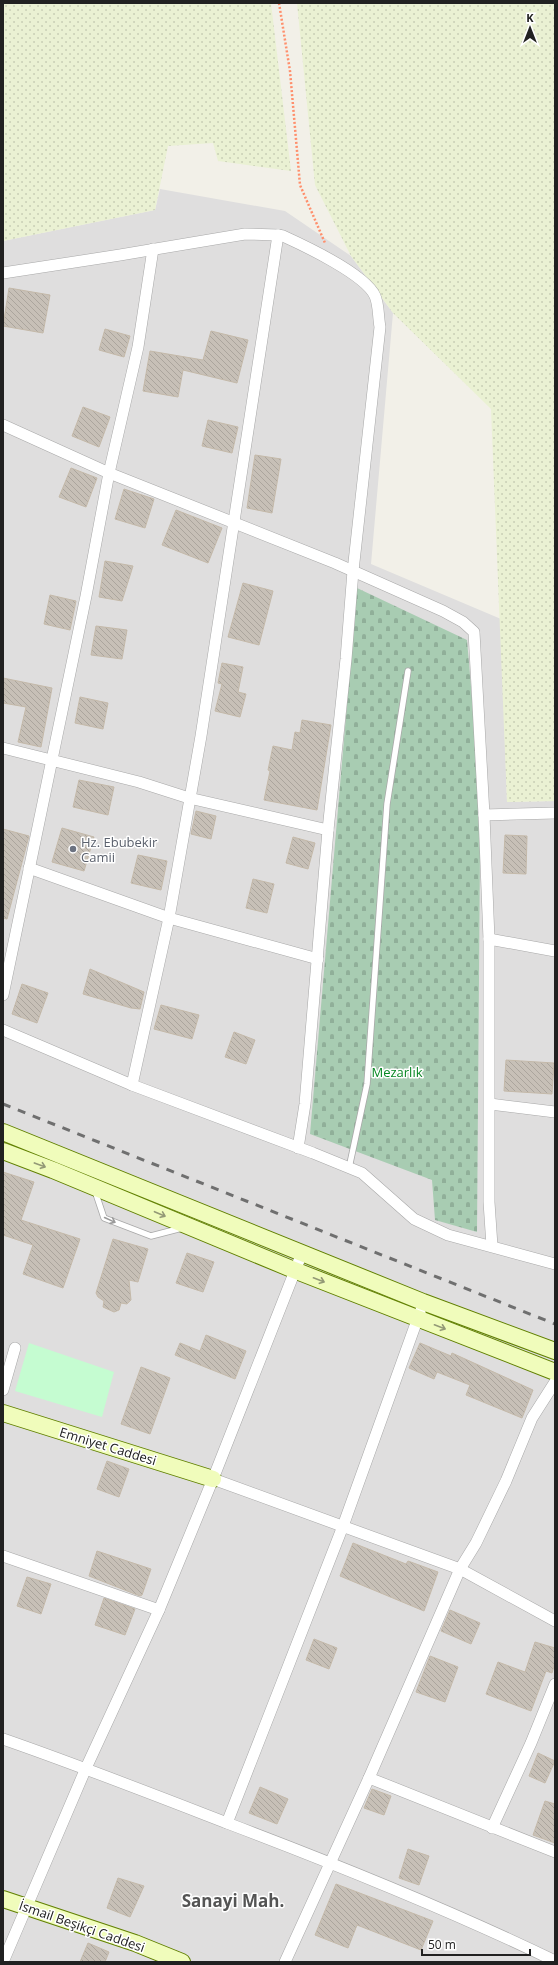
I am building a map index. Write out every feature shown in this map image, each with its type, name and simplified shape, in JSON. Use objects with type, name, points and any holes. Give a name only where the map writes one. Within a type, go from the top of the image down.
[{"type":"street","points":[[3,273],[245,234],[278,235],[284,236],[332,260],[363,283],[375,295],[380,327],[353,571],[346,659],[328,830],[305,1104],[298,1148]]},
{"type":"street","points":[[132,1085],[169,918],[201,736],[278,235]]},
{"type":"street","points":[[3,995],[28,868],[86,596],[109,472],[138,347],[153,249]]},
{"type":"street","points":[[3,425],[109,472],[234,521],[353,571],[443,611],[463,622],[474,632],[489,938],[489,1202],[492,1246]]},
{"type":"street","points":[[3,748],[139,782],[189,798],[328,830]]},
{"type":"street","points":[[484,815],[555,814]]},
{"type":"street","points":[[28,868],[169,918],[318,959]]},
{"type":"street","points":[[489,938],[555,951]]},
{"type":"street","points":[[3,1030],[132,1085],[362,1173],[414,1219],[448,1235],[555,1264]]},
{"type":"street","points":[[490,1104],[555,1112]]},
{"type":"street","points":[[3,1132],[423,1302],[555,1351]]},
{"type":"street","points":[[3,1151],[294,1270],[555,1372]]},
{"type":"street","points":[[4,1962],[86,1768],[159,1610],[213,1479],[294,1270],[302,1253]]},
{"type":"street","points":[[227,1823],[343,1526],[419,1319],[423,1302]]},
{"type":"street","points":[[3,1390],[15,1348]]},
{"type":"street","points":[[285,1962],[369,1778],[460,1569],[476,1543],[506,1480],[532,1418],[555,1382]]},
{"type":"street","name":"Emniyet Caddesi","points":[[3,1413],[213,1479]]},
{"type":"street","points":[[213,1479],[460,1569],[555,1621]]},
{"type":"street","points":[[3,1556],[159,1610]]},
{"type":"street","points":[[492,1828],[531,1743],[555,1684]]},
{"type":"street","points":[[3,1739],[86,1768],[331,1862],[498,1933],[555,1961]]},
{"type":"street","points":[[369,1778],[555,1852]]},
{"type":"street","name":"İsmail Beşikçi Caddesi","points":[[3,1899],[136,1943],[182,1962]]},
{"type":"lane","points":[[349,1168],[367,1084],[387,804],[408,671]]},
{"type":"lane","points":[[94,1187],[104,1218],[151,1236],[189,1226]]},
{"type":"path","points":[[279,3],[290,71],[300,186],[332,260]]},
{"type":"shaded area","points":[[160,189],[285,211],[351,256],[393,313],[371,564],[501,619],[507,802],[555,801],[555,1962],[3,1962],[3,241],[155,210]]},
{"type":"green space","points":[[3,3],[271,3],[291,171],[218,161],[213,143],[168,146],[155,210],[3,241]]},
{"type":"green space","points":[[297,3],[555,3],[555,801],[507,802],[491,409],[393,313],[351,256],[315,185]]},
{"type":"green space","name":"Mezarlık","points":[[357,588],[467,640],[476,745],[480,848],[477,1232],[435,1220],[432,1180],[310,1134]]},
{"type":"green space","points":[[29,1343],[114,1372],[102,1417],[15,1391]]},
{"type":"building","points":[[9,288],[50,295],[43,333],[3,326]]},
{"type":"building","points":[[105,329],[130,336],[124,357],[99,350]]},
{"type":"building","points":[[211,331],[248,340],[237,383],[183,370],[178,397],[143,391],[150,351],[203,360]]},
{"type":"building","points":[[83,407],[110,417],[99,447],[72,436]]},
{"type":"building","points":[[208,420],[238,427],[232,453],[202,446]]},
{"type":"building","points":[[255,455],[281,459],[272,513],[247,508]]},
{"type":"building","points":[[71,468],[97,478],[86,507],[59,497]]},
{"type":"building","points":[[124,489],[154,499],[145,528],[115,519]]},
{"type":"building","points":[[176,510],[222,528],[208,563],[162,545]]},
{"type":"building","points":[[105,561],[133,566],[122,601],[99,597]]},
{"type":"building","points":[[243,583],[273,591],[259,645],[228,637]]},
{"type":"building","points":[[50,595],[76,601],[70,630],[44,624]]},
{"type":"building","points":[[96,626],[127,630],[122,659],[91,655]]},
{"type":"building","points":[[222,663],[243,667],[238,692],[246,694],[240,717],[215,711],[222,684],[218,683]]},
{"type":"building","points":[[3,678],[52,688],[41,747],[18,742],[26,707],[3,703]]},
{"type":"building","points":[[80,697],[108,703],[103,729],[75,723]]},
{"type":"building","points":[[302,720],[331,725],[317,810],[264,800],[273,746],[292,750],[295,732],[300,733]]},
{"type":"building","points":[[79,780],[114,787],[108,815],[73,807]]},
{"type":"building","points":[[196,811],[216,816],[211,839],[191,834]]},
{"type":"building","name":"Hz. Ebubekir Camii","points":[[62,828],[94,837],[84,871],[52,862]]},
{"type":"building","points":[[3,829],[29,836],[7,919],[3,918]]},
{"type":"building","points":[[505,835],[527,836],[526,874],[503,873]]},
{"type":"building","points":[[293,837],[315,843],[308,869],[286,863]]},
{"type":"building","points":[[138,855],[167,861],[161,890],[131,883]]},
{"type":"building","points":[[253,879],[274,884],[267,913],[246,908]]},
{"type":"building","points":[[90,969],[144,992],[140,1009],[131,1008],[83,994]]},
{"type":"building","points":[[22,984],[48,993],[37,1023],[12,1014]]},
{"type":"building","points":[[161,1005],[199,1015],[192,1039],[154,1029]]},
{"type":"building","points":[[234,1032],[255,1040],[246,1064],[225,1057]]},
{"type":"building","points":[[506,1060],[554,1063],[552,1094],[504,1091]]},
{"type":"building","points":[[3,1172],[34,1182],[21,1220],[80,1239],[63,1288],[23,1274],[33,1245],[3,1235]]},
{"type":"building","points":[[113,1239],[148,1249],[138,1282],[129,1280],[131,1300],[127,1304],[121,1303],[119,1310],[114,1312],[103,1307],[104,1301],[98,1297],[96,1293]]},
{"type":"building","points":[[187,1253],[214,1262],[203,1292],[176,1283]]},
{"type":"building","points":[[206,1335],[246,1351],[235,1379],[175,1355],[180,1343],[200,1351]]},
{"type":"building","points":[[420,1343],[451,1356],[452,1353],[533,1390],[522,1418],[466,1395],[470,1385],[437,1372],[434,1379],[409,1368]]},
{"type":"building","points":[[141,1367],[170,1378],[150,1434],[121,1424]]},
{"type":"building","points":[[107,1461],[129,1469],[119,1497],[97,1489]]},
{"type":"building","points":[[353,1543],[406,1564],[408,1561],[438,1572],[424,1611],[340,1576]]},
{"type":"building","points":[[97,1551],[151,1569],[142,1595],[140,1596],[89,1576]]},
{"type":"building","points":[[27,1577],[51,1584],[41,1614],[17,1606]]},
{"type":"building","points":[[104,1598],[135,1609],[125,1635],[95,1625]]},
{"type":"building","points":[[450,1610],[480,1623],[471,1644],[441,1631]]},
{"type":"building","points":[[314,1639],[337,1648],[329,1669],[306,1660]]},
{"type":"building","points":[[535,1642],[555,1648],[555,1663],[552,1673],[546,1671],[531,1711],[486,1694],[498,1662],[525,1672]]},
{"type":"building","points":[[430,1656],[458,1667],[445,1702],[416,1692]]},
{"type":"building","points":[[538,1753],[555,1761],[545,1783],[529,1776]]},
{"type":"building","points":[[260,1787],[288,1799],[277,1824],[249,1813]]},
{"type":"building","points":[[372,1789],[391,1796],[384,1815],[364,1808]]},
{"type":"building","points":[[545,1801],[555,1804],[555,1843],[533,1835]]},
{"type":"building","points":[[408,1849],[429,1856],[419,1885],[399,1878]]},
{"type":"building","points":[[118,1878],[144,1886],[130,1917],[107,1908]]},
{"type":"building","points":[[336,1884],[433,1921],[421,1950],[357,1925],[348,1948],[315,1935]]},
{"type":"building","points":[[88,1943],[109,1952],[105,1962],[80,1962]]},
{"type":"railway","points":[[3,1104],[555,1324]]},
{"type":"place","name":"Hz. Ebubekir Camii","points":[[73,849]]},
{"type":"district","name":"Sanayi Mah.","points":[[233,1900]]}]
